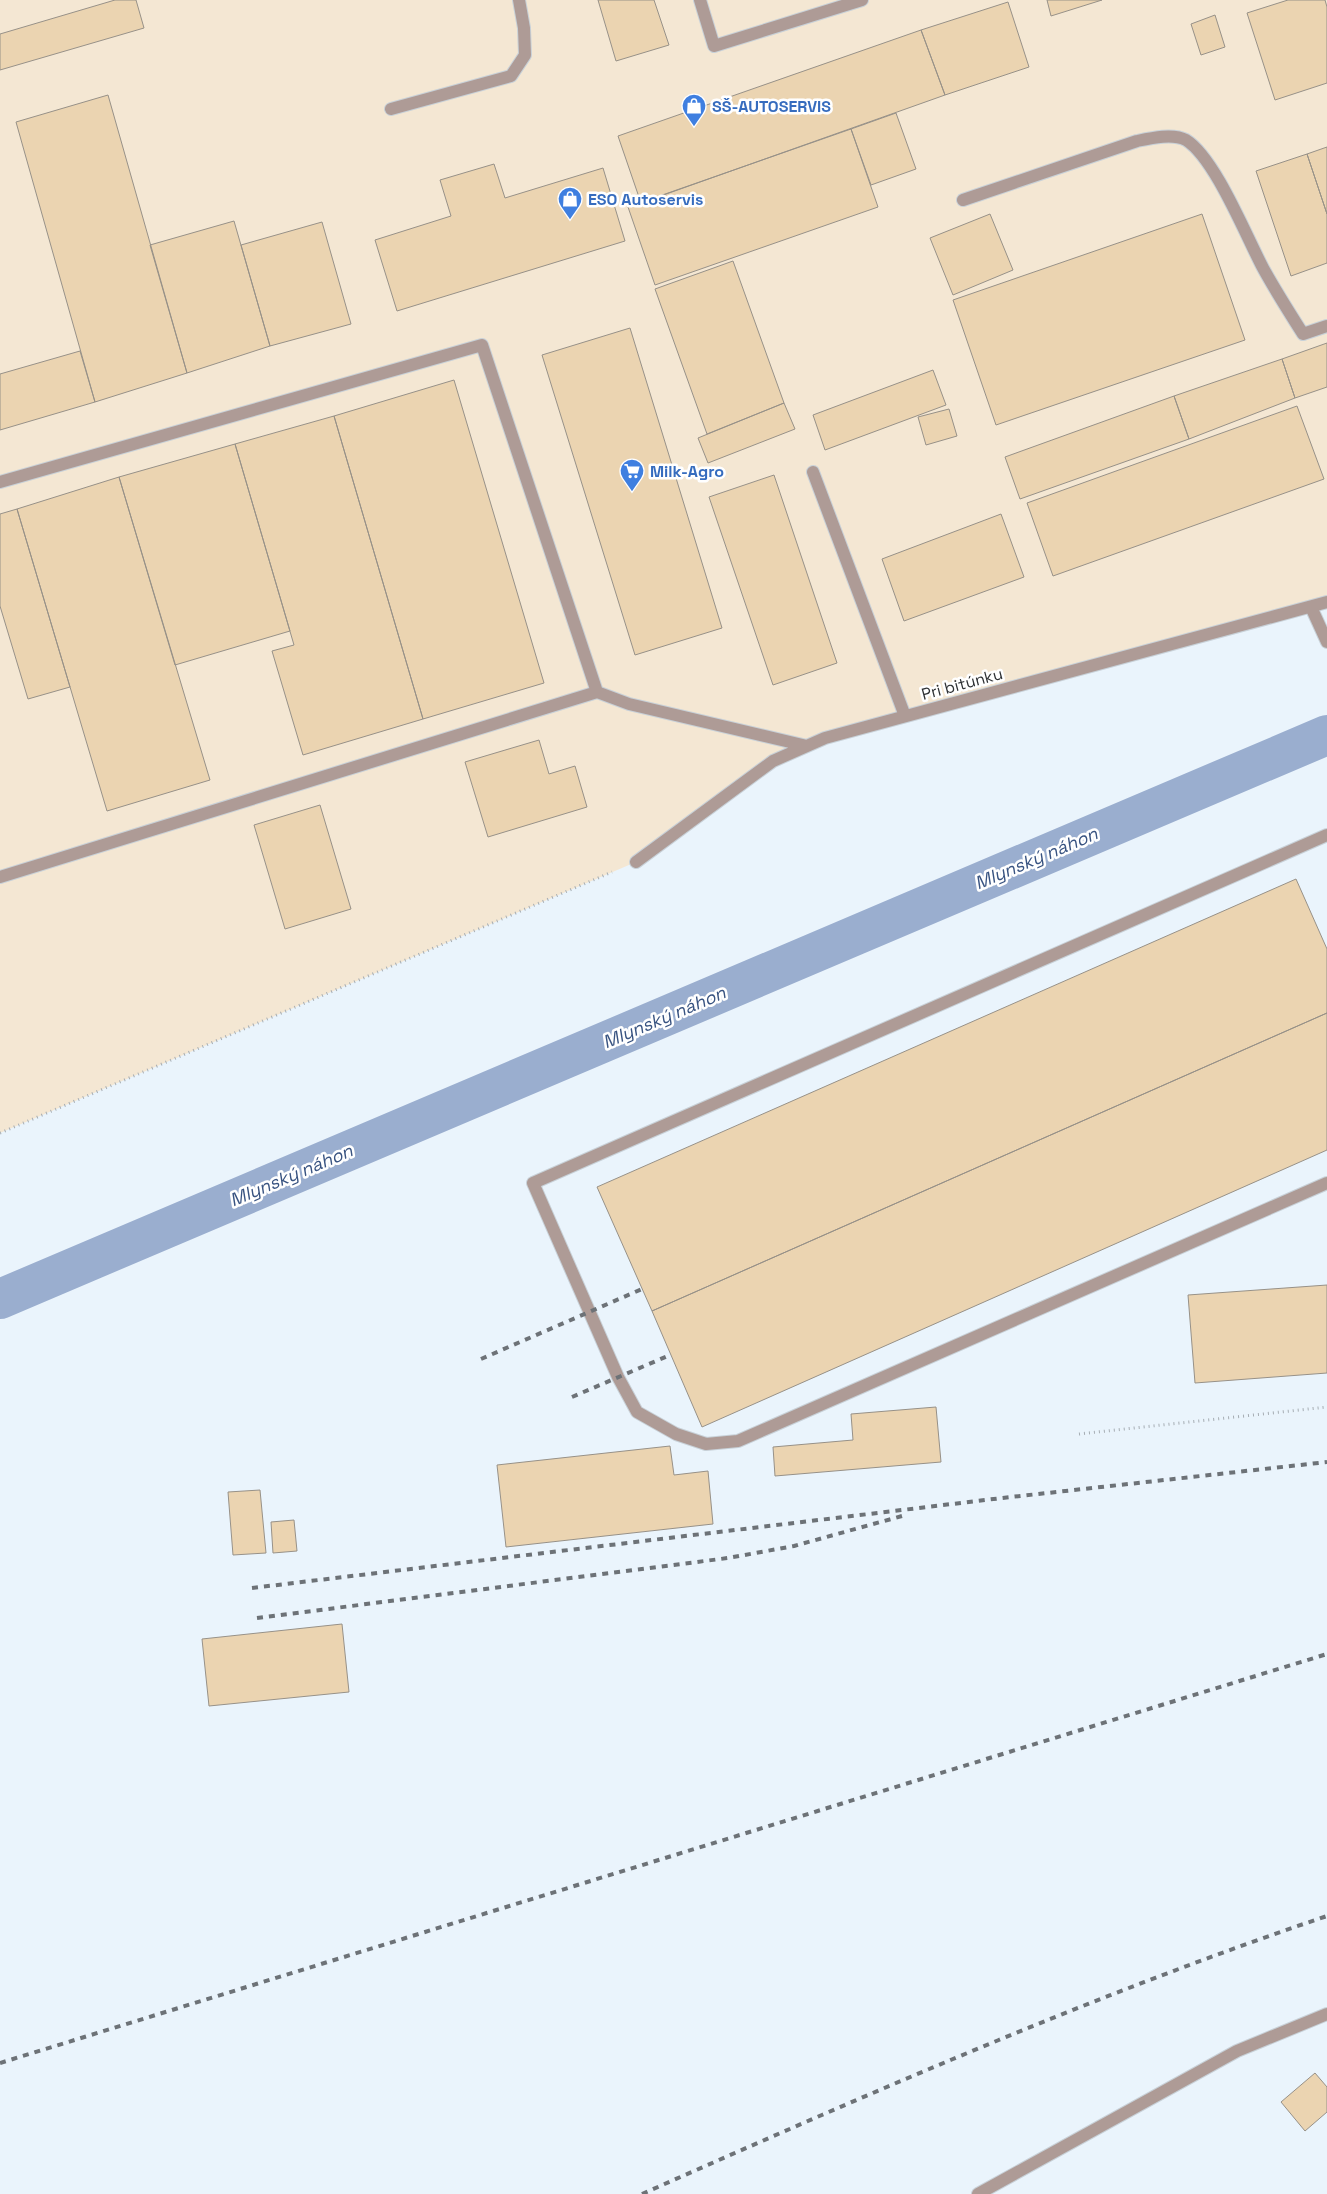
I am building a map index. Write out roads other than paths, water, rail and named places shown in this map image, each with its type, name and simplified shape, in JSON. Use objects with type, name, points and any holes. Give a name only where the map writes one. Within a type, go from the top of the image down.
[{"type":"lane","points":[[391,109],[511,76],[525,55],[524,28],[519,0]]},
{"type":"lane","points":[[700,0],[714,46],[862,0]]},
{"type":"lane","points":[[963,200],[1137,141],[1161,137],[1185,139],[1198,149],[1214,172],[1264,270],[1303,334],[1327,326]]},
{"type":"lane","points":[[0,482],[482,345],[597,692]]},
{"type":"lane","points":[[813,472],[905,716]]},
{"type":"lane","name":"Pri bitúnku","points":[[636,862],[773,761],[825,738],[1327,602]]},
{"type":"lane","points":[[1311,606],[1327,642]]},
{"type":"lane","points":[[0,877],[597,692],[629,704],[807,746]]},
{"type":"lane","points":[[1327,835],[533,1183],[618,1377],[637,1412],[676,1434],[706,1444],[738,1441],[1327,1183]]},
{"type":"lane","points":[[978,2194],[1238,2050],[1327,2014]]},
{"type":"waterway","name":"Mlynský náhon","points":[[0,1299],[1327,735]]},
{"type":"railway","points":[[481,1359],[642,1289]]},
{"type":"railway","points":[[572,1397],[670,1355]]},
{"type":"railway","points":[[252,1588],[1002,1498],[1327,1462]]},
{"type":"railway","points":[[257,1618],[728,1558],[794,1546],[902,1516]]},
{"type":"railway","points":[[0,2063],[1327,1654]]},
{"type":"railway","points":[[642,2194],[811,2119],[1067,2012],[1327,1916]]},
{"type":"place","name":"SŠ-AUTOSERVIS","points":[[694,127]]},
{"type":"place","name":"ESO Autoservis","points":[[570,220]]},
{"type":"place","name":"Milk-Agro","points":[[632,492]]}]
